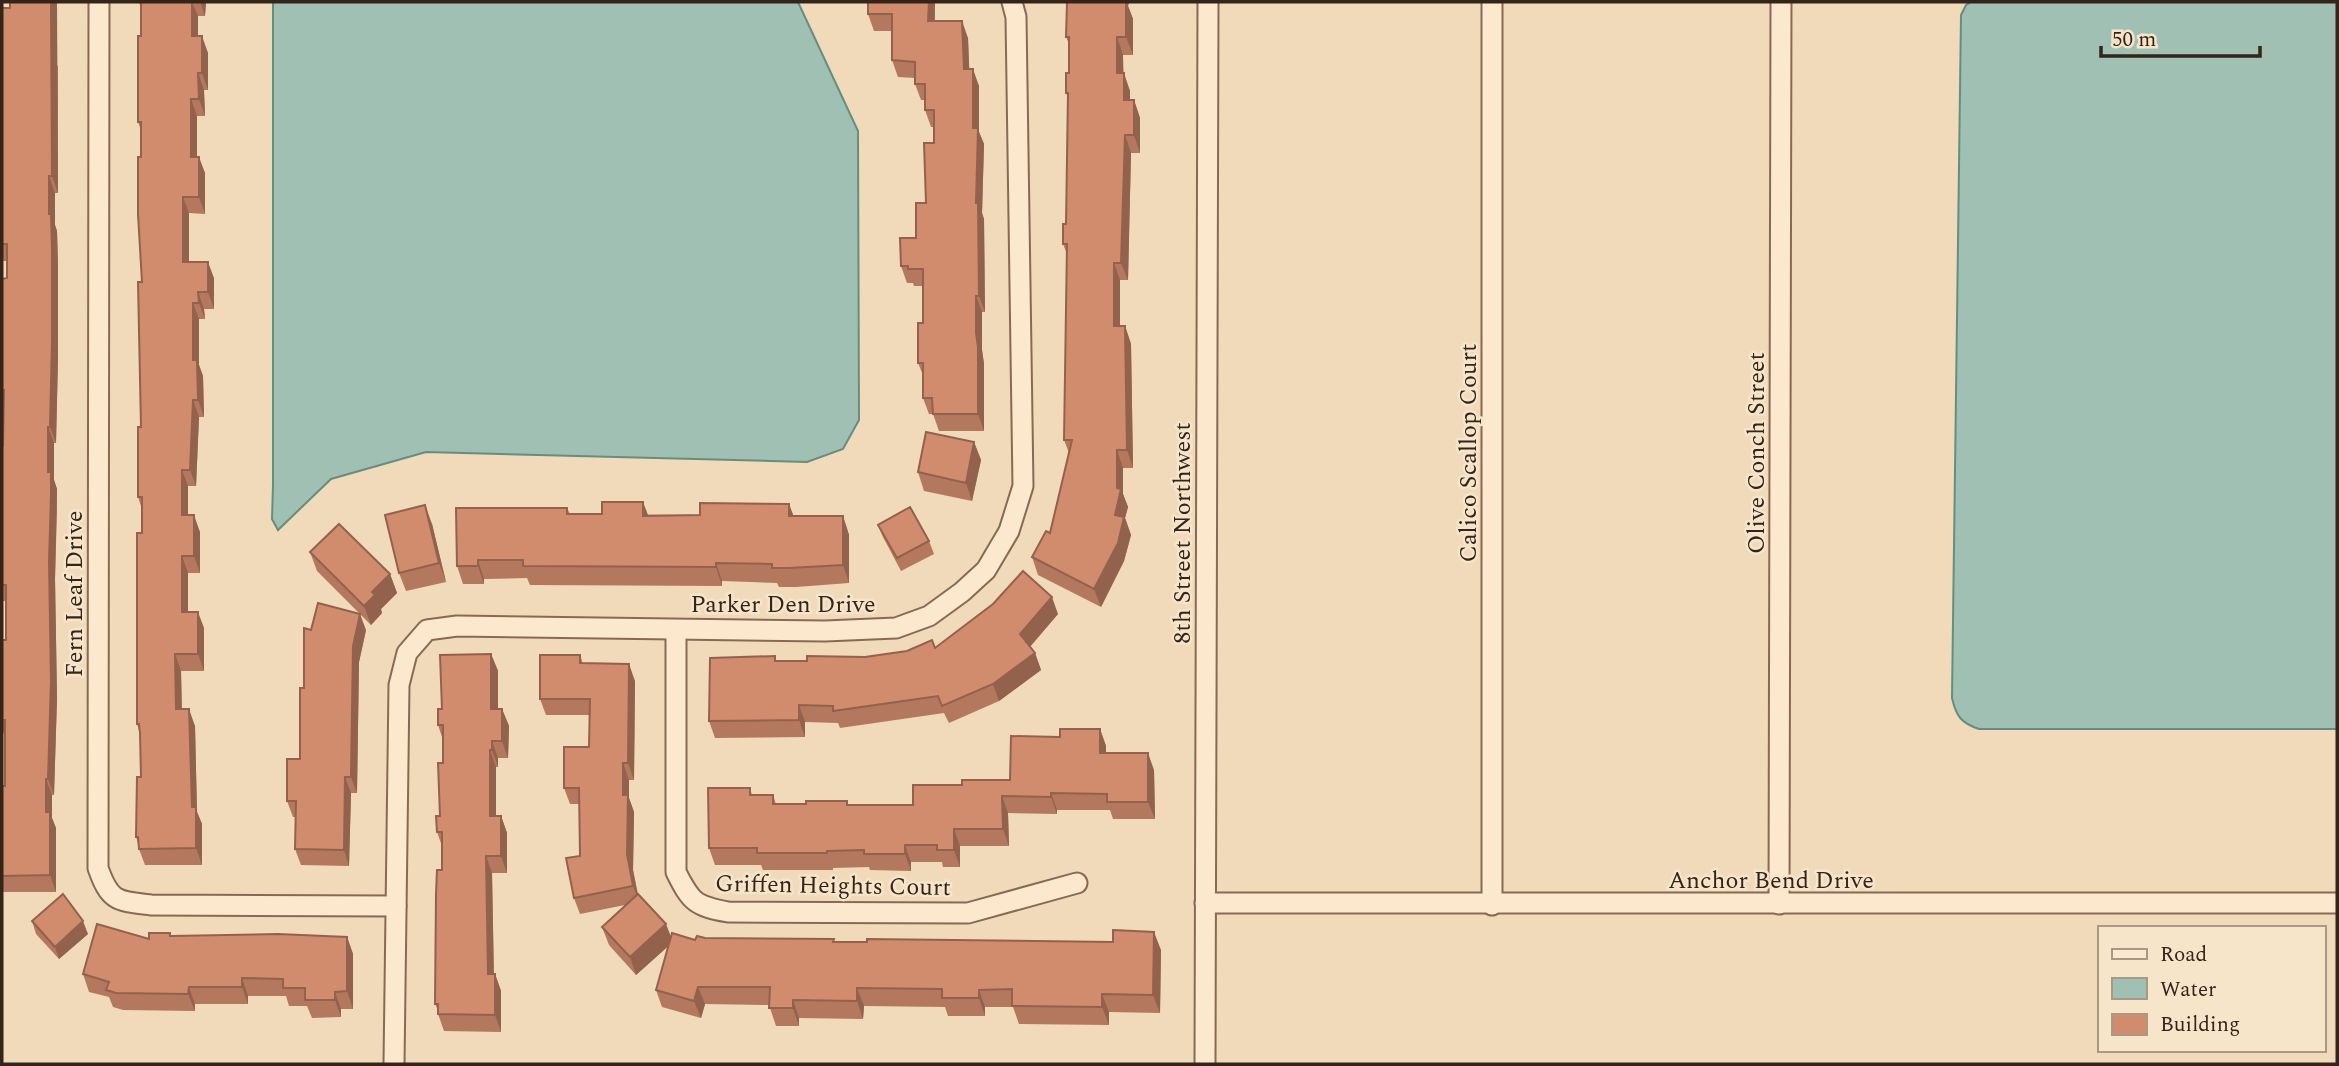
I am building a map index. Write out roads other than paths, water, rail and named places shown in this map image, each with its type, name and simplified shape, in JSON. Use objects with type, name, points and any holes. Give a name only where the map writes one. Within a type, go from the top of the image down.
[{"type":"street","name":"Fern Leaf Drive","points":[[99,2],[98,868],[105,888],[120,902],[150,905],[396,906]]},
{"type":"street","name":"Parker Den Drive","points":[[394,1064],[400,685],[407,653],[427,630],[457,626],[825,631],[896,628],[929,616],[962,592],[986,570],[1009,531],[1023,486],[1016,31],[1012,2]]},
{"type":"street","name":"8th Street Northwest","points":[[1205,1064],[1208,2]]},
{"type":"street","name":"Calico Scallop Court","points":[[1492,2],[1492,905]]},
{"type":"street","name":"Olive Conch Street","points":[[1779,904],[1781,2]]},
{"type":"street","name":"Griffen Heights Court","points":[[676,629],[676,872],[688,895],[704,908],[728,912],[968,913],[1077,883]]},
{"type":"street","name":"Anchor Bend Drive","points":[[1205,903],[2337,903]]},
{"type":"water","points":[[273,2],[798,2],[858,131],[859,420],[843,449],[807,462],[426,452],[331,479],[278,530],[272,519]]},
{"type":"water","points":[[1971,2],[2337,2],[2337,729],[1979,729],[1964,721],[1955,710],[1952,698],[1961,15],[1966,5]]}]
